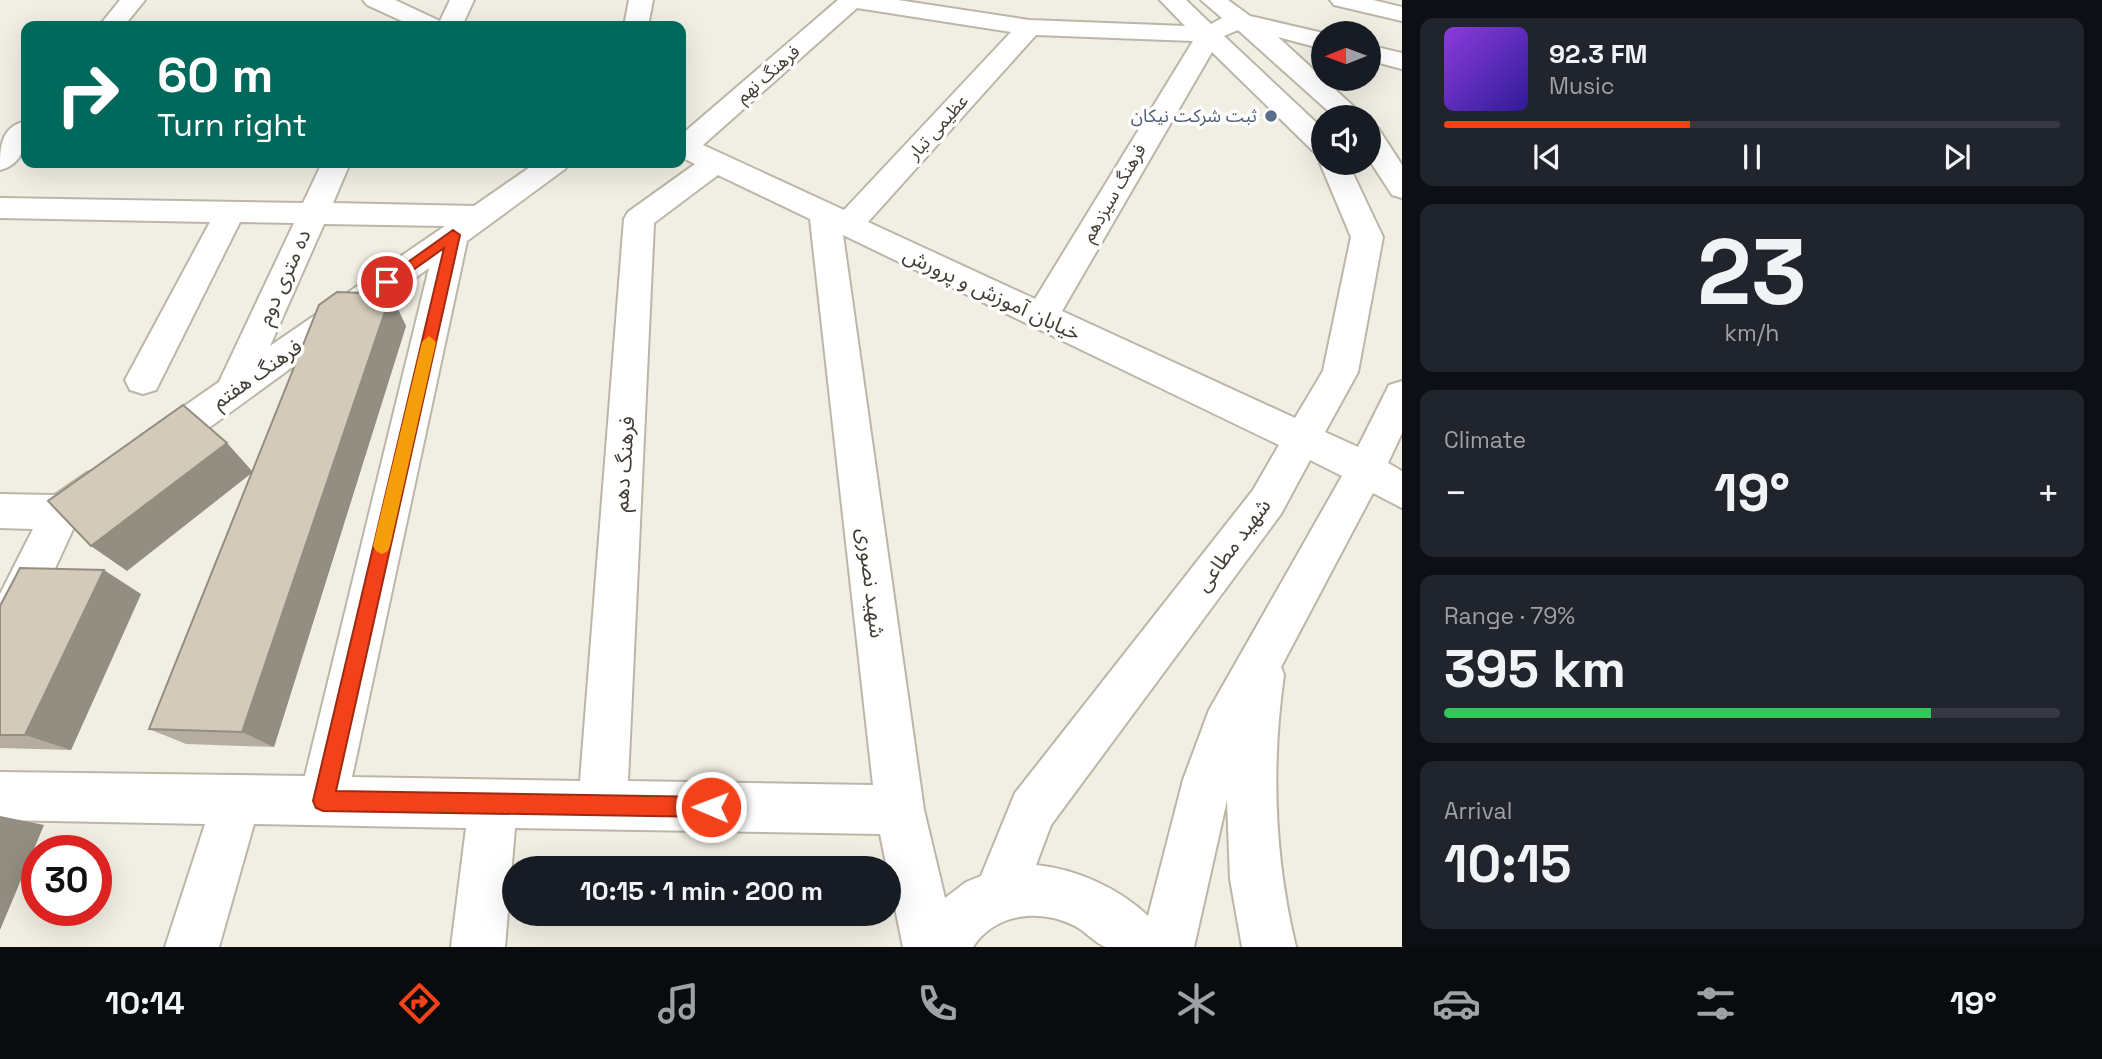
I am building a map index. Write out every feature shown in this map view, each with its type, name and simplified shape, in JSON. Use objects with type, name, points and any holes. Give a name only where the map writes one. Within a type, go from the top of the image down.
[{"type":"street","points":[[115,21],[133,0]]},
{"type":"street","points":[[375,0],[400,20]]},
{"type":"street","points":[[452,21],[463,0]]},
{"type":"street","points":[[637,21],[641,0]]},
{"type":"street","points":[[852,0],[1029,27],[1210,34],[1238,20]]},
{"type":"street","name":"فرهنگ نهم","points":[[694,152],[852,0]]},
{"type":"street","points":[[1172,0],[1311,133]]},
{"type":"street","points":[[1178,0],[1238,20],[1290,22],[1311,34]]},
{"type":"street","points":[[1213,0],[1261,35],[1337,105]]},
{"type":"street","points":[[1342,0],[1402,14]]},
{"type":"street","name":"عظیمی تبار","points":[[836,221],[1029,27]]},
{"type":"street","name":"فرهنگ سیزدهم","points":[[1041,317],[1210,34]]},
{"type":"street","points":[[1381,55],[1402,61]]},
{"type":"street","points":[[0,161],[21,136]]},
{"type":"street","points":[[1381,149],[1397,168]]},
{"type":"street","name":"خیابان آموزش و پرورش","points":[[694,152],[1384,480]]},
{"type":"street","name":"ده متری دوم","points":[[233,391],[334,168]]},
{"type":"street","name":"فرهنگ هفتم","points":[[61,513],[548,168]]},
{"type":"street","name":"فرهنگ دهم","points":[[603,805],[639,219],[681,168]]},
{"type":"street","name":"شهید مطاعی","points":[[1000,894],[1032,810],[1267,502],[1340,372],[1367,237],[1339,175]]},
{"type":"street","points":[[0,208],[313,213],[467,225],[323,801]]},
{"type":"street","points":[[143,380],[230,212]]},
{"type":"street","name":"شهید نصوری","points":[[836,221],[900,810],[930,947]]},
{"type":"street","points":[[1167,947],[1214,759],[1225,726],[1266,650],[1384,480],[1402,394]]},
{"type":"street","points":[[0,511],[61,513],[0,640]]},
{"type":"street","points":[[1266,650],[1252,758],[1251,808],[1256,877],[1269,947]]},
{"type":"street","points":[[0,796],[900,810]]},
{"type":"street","points":[[192,947],[237,800]]},
{"type":"street","points":[[478,947],[494,803]]},
{"type":"street","points":[[942,947],[950,931],[972,908],[1000,894],[1040,889],[1083,901],[1125,928],[1143,947]]},
{"type":"building","points":[[337,292],[391,294],[242,732],[149,729],[319,305]]},
{"type":"building","points":[[183,405],[227,443],[91,546],[48,501]]},
{"type":"building","points":[[20,568],[104,570],[25,735],[0,735],[0,606]]},
{"type":"slow traffic","points":[[382,546],[429,342]]},
{"type":"place","name":"ثبت شرکت نیکان","points":[[1271,116]]},
{"type":"route","points":[[387,282],[453,235],[323,801],[711,807]]}]
